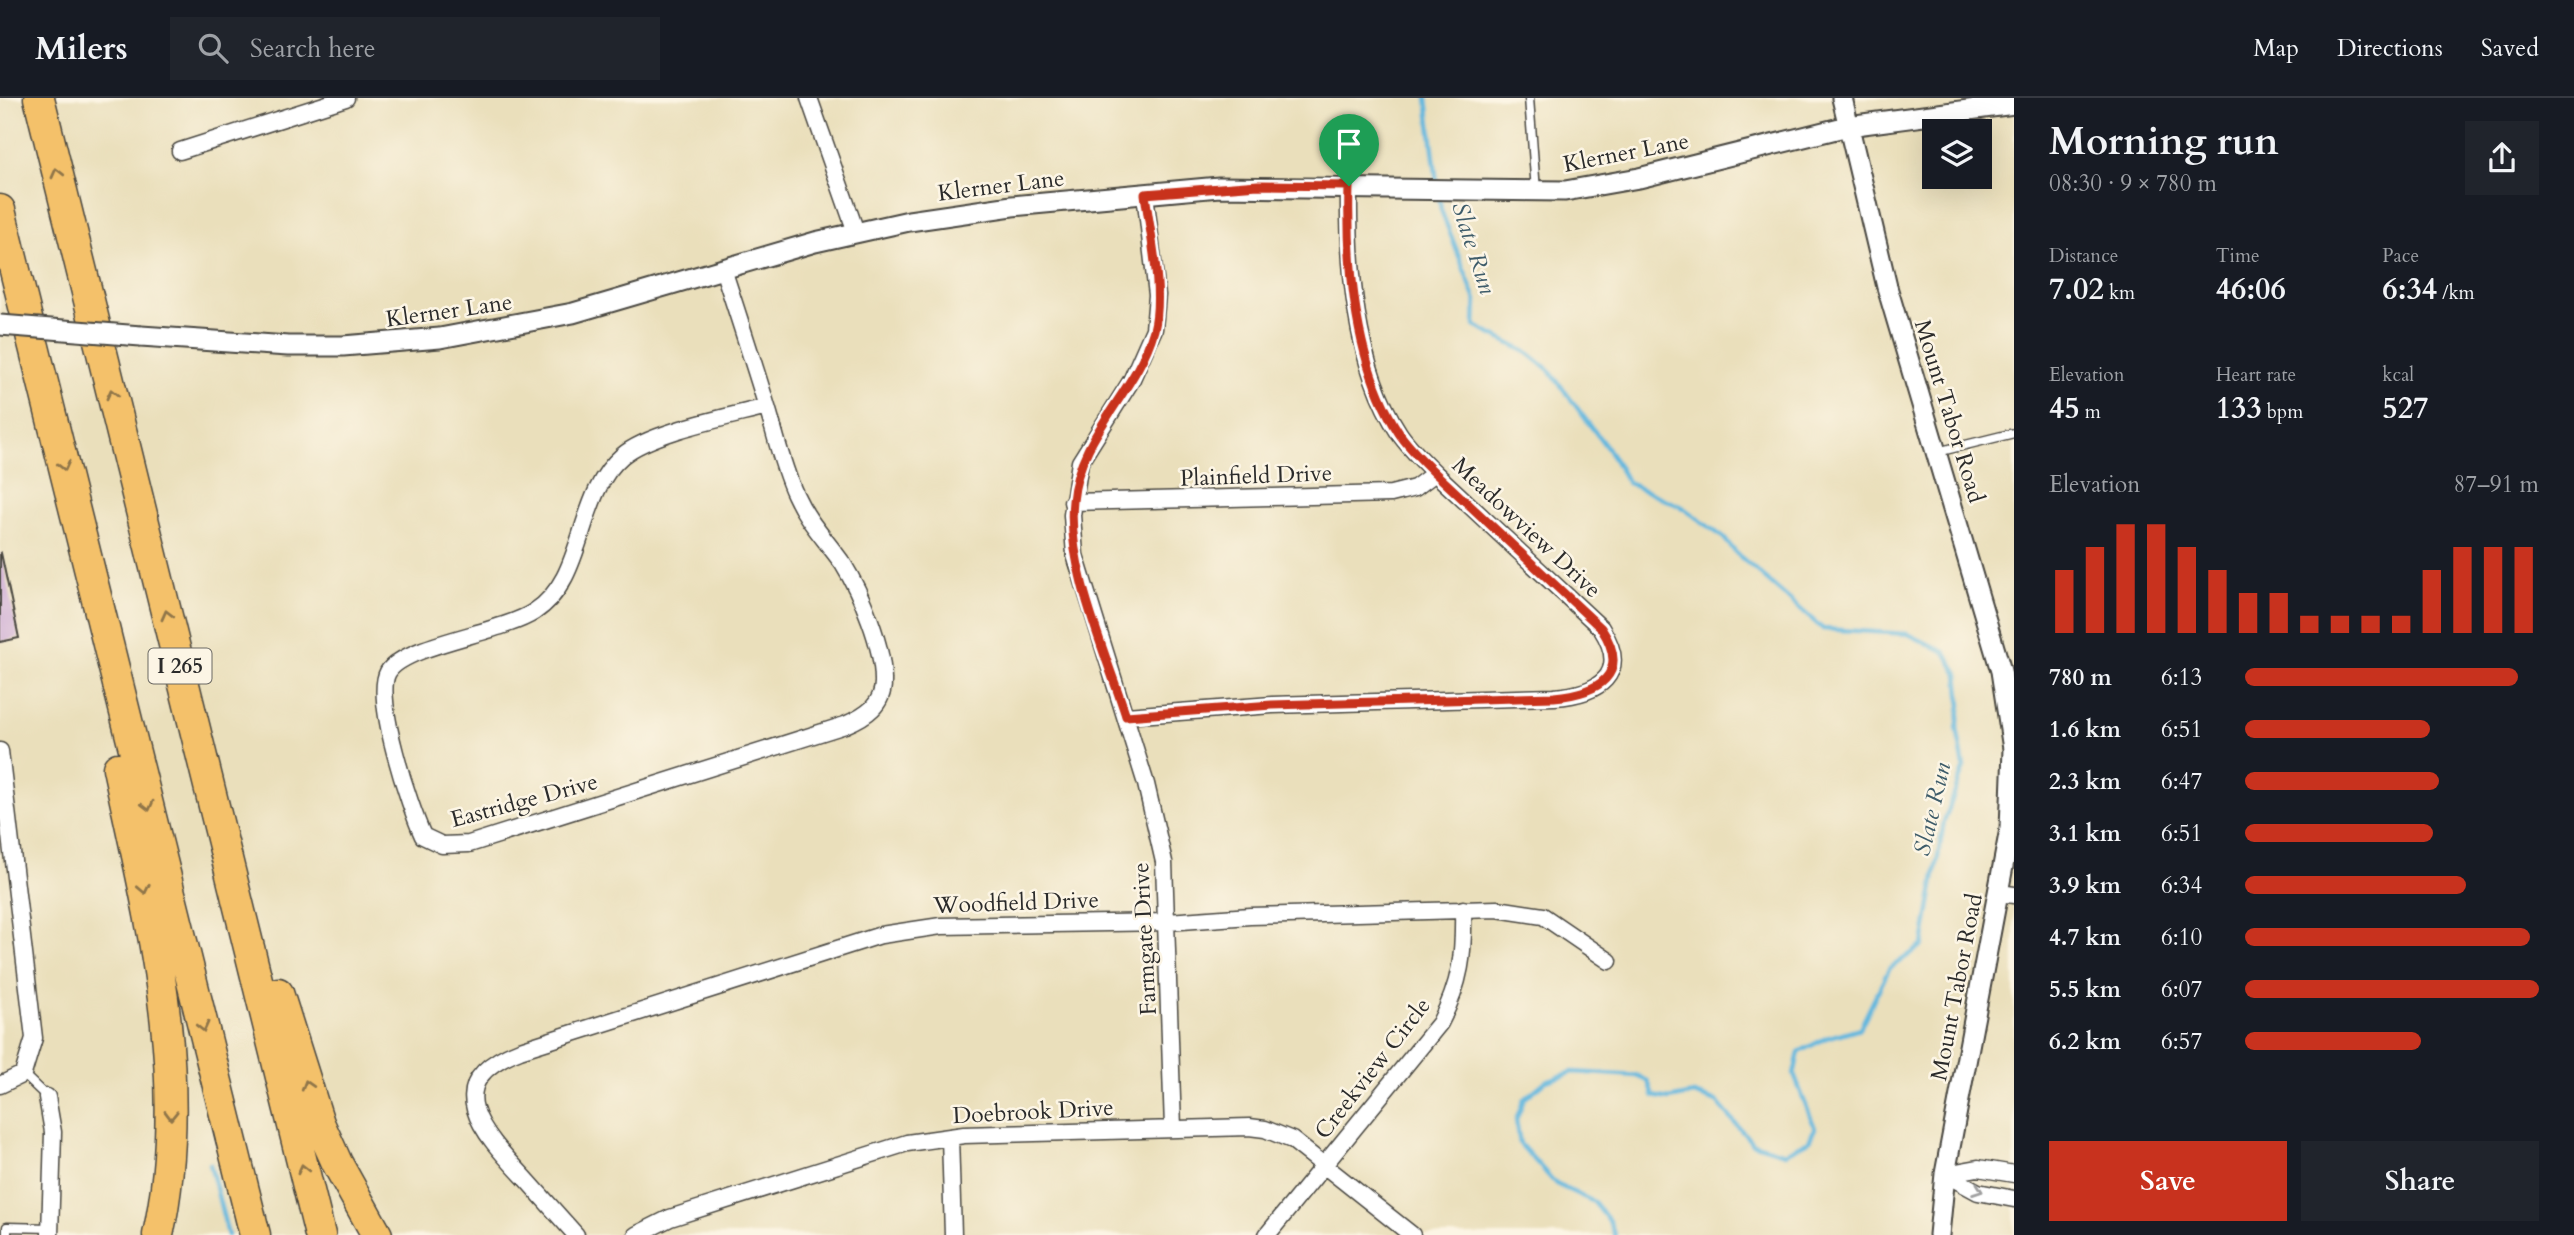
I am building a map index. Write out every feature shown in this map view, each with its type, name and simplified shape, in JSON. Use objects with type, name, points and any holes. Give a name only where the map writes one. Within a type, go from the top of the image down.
[{"type":"highway","name":"I 265","points":[[39,98],[320,1235]]},
{"type":"highway","name":"I 265","points":[[0,210],[255,1235]]},
{"type":"highway","points":[[92,583],[86,614],[153,934],[169,1030],[170,1136],[158,1235]]},
{"type":"highway","points":[[197,736],[318,1123],[377,1235]]},
{"type":"street","points":[[180,151],[321,102],[346,98]]},
{"type":"street","points":[[809,98],[856,232]]},
{"type":"street","name":"Mount Tabor Road","points":[[1842,98],[1887,287],[1992,636],[2009,712],[2013,786],[2007,894],[1945,1174],[1939,1235]]},
{"type":"street","name":"Klerner Lane","points":[[0,326],[302,346],[440,338],[541,321],[856,232],[1012,206],[1258,185],[1565,191],[1639,178],[1848,127],[2014,104]]},
{"type":"street","name":"Meadowview Drive","points":[[1126,716],[1272,705],[1554,697],[1585,693],[1598,688],[1607,679],[1613,664],[1609,641],[1601,628],[1435,473],[1399,433],[1376,385],[1351,279],[1349,186]]},
{"type":"street","name":"Farmgate Drive","points":[[1145,194],[1157,295],[1154,329],[1131,381],[1084,453],[1072,502],[1075,555],[1126,716],[1161,842],[1168,922],[1173,1128]]},
{"type":"street","name":"Eastridge Drive","points":[[723,270],[767,407],[794,492],[809,522],[849,574],[863,605],[883,679],[878,702],[870,712],[845,725],[468,844],[442,845],[423,836],[413,813],[384,706],[384,681],[389,670],[411,655],[521,619],[546,603],[563,579],[594,498],[610,469],[634,447],[767,407]]},
{"type":"street","name":"Plainfield Drive","points":[[1072,502],[1391,494],[1415,488],[1435,473]]},
{"type":"street","points":[[0,751],[34,1038],[23,1074],[0,1085]]},
{"type":"street","name":"Creekview Circle","points":[[1267,1235],[1440,1024],[1456,993],[1462,965],[1463,909]]},
{"type":"street","name":"Woodfield Drive","points":[[576,1235],[495,1147],[476,1118],[473,1102],[482,1075],[503,1057],[881,935],[941,926],[1168,922],[1497,909],[1544,916],[1609,961]]},
{"type":"street","points":[[47,1097],[53,1132],[50,1232]]},
{"type":"street","name":"Doebrook Drive","points":[[636,1235],[670,1217],[907,1143],[950,1137],[1173,1128],[1265,1129],[1292,1140],[1412,1235]]},
{"type":"street","points":[[950,1137],[953,1235]]},
{"type":"street","points":[[1945,1174],[1978,1168],[2014,1174]]},
{"type":"street","points":[[1945,1174],[1978,1192],[2014,1199]]},
{"type":"lane","points":[[1529,98],[1536,191]]},
{"type":"lane","points":[[1937,452],[2014,433]]},
{"type":"lane","points":[[23,1074],[47,1097]]},
{"type":"lane","points":[[7,1235],[8,1227],[50,1232]]},
{"type":"building","points":[[0,554],[19,638],[0,642]]},
{"type":"waterway","name":"Slate Run","points":[[1427,98],[1437,183]]},
{"type":"waterway","name":"Slate Run","points":[[1439,195],[1441,210],[1476,300],[1475,326],[1528,353],[1549,370],[1610,452],[1628,483],[1682,507],[1724,538],[1736,553],[1823,629],[1908,634],[1945,652],[1958,674],[1961,705],[1957,728],[1964,767],[1944,822],[1923,945],[1889,969],[1860,1028],[1826,1038],[1799,1052],[1794,1075],[1815,1128],[1809,1141],[1785,1153],[1752,1143],[1717,1102],[1694,1094],[1669,1099],[1653,1096],[1648,1081],[1637,1076],[1573,1072],[1546,1081],[1524,1099],[1516,1120],[1520,1144],[1556,1184],[1594,1202],[1609,1221],[1615,1235]]},
{"type":"waterway","points":[[210,1164],[228,1235]]},
{"type":"route","points":[[1258,185],[1349,186],[1351,279],[1376,385],[1391,418],[1410,447],[1435,473],[1601,628],[1613,654],[1613,664],[1607,679],[1598,688],[1569,696],[1272,705],[1126,716],[1075,555],[1072,502],[1080,462],[1088,445],[1131,381],[1154,329],[1157,295],[1145,194],[1258,185]]}]
